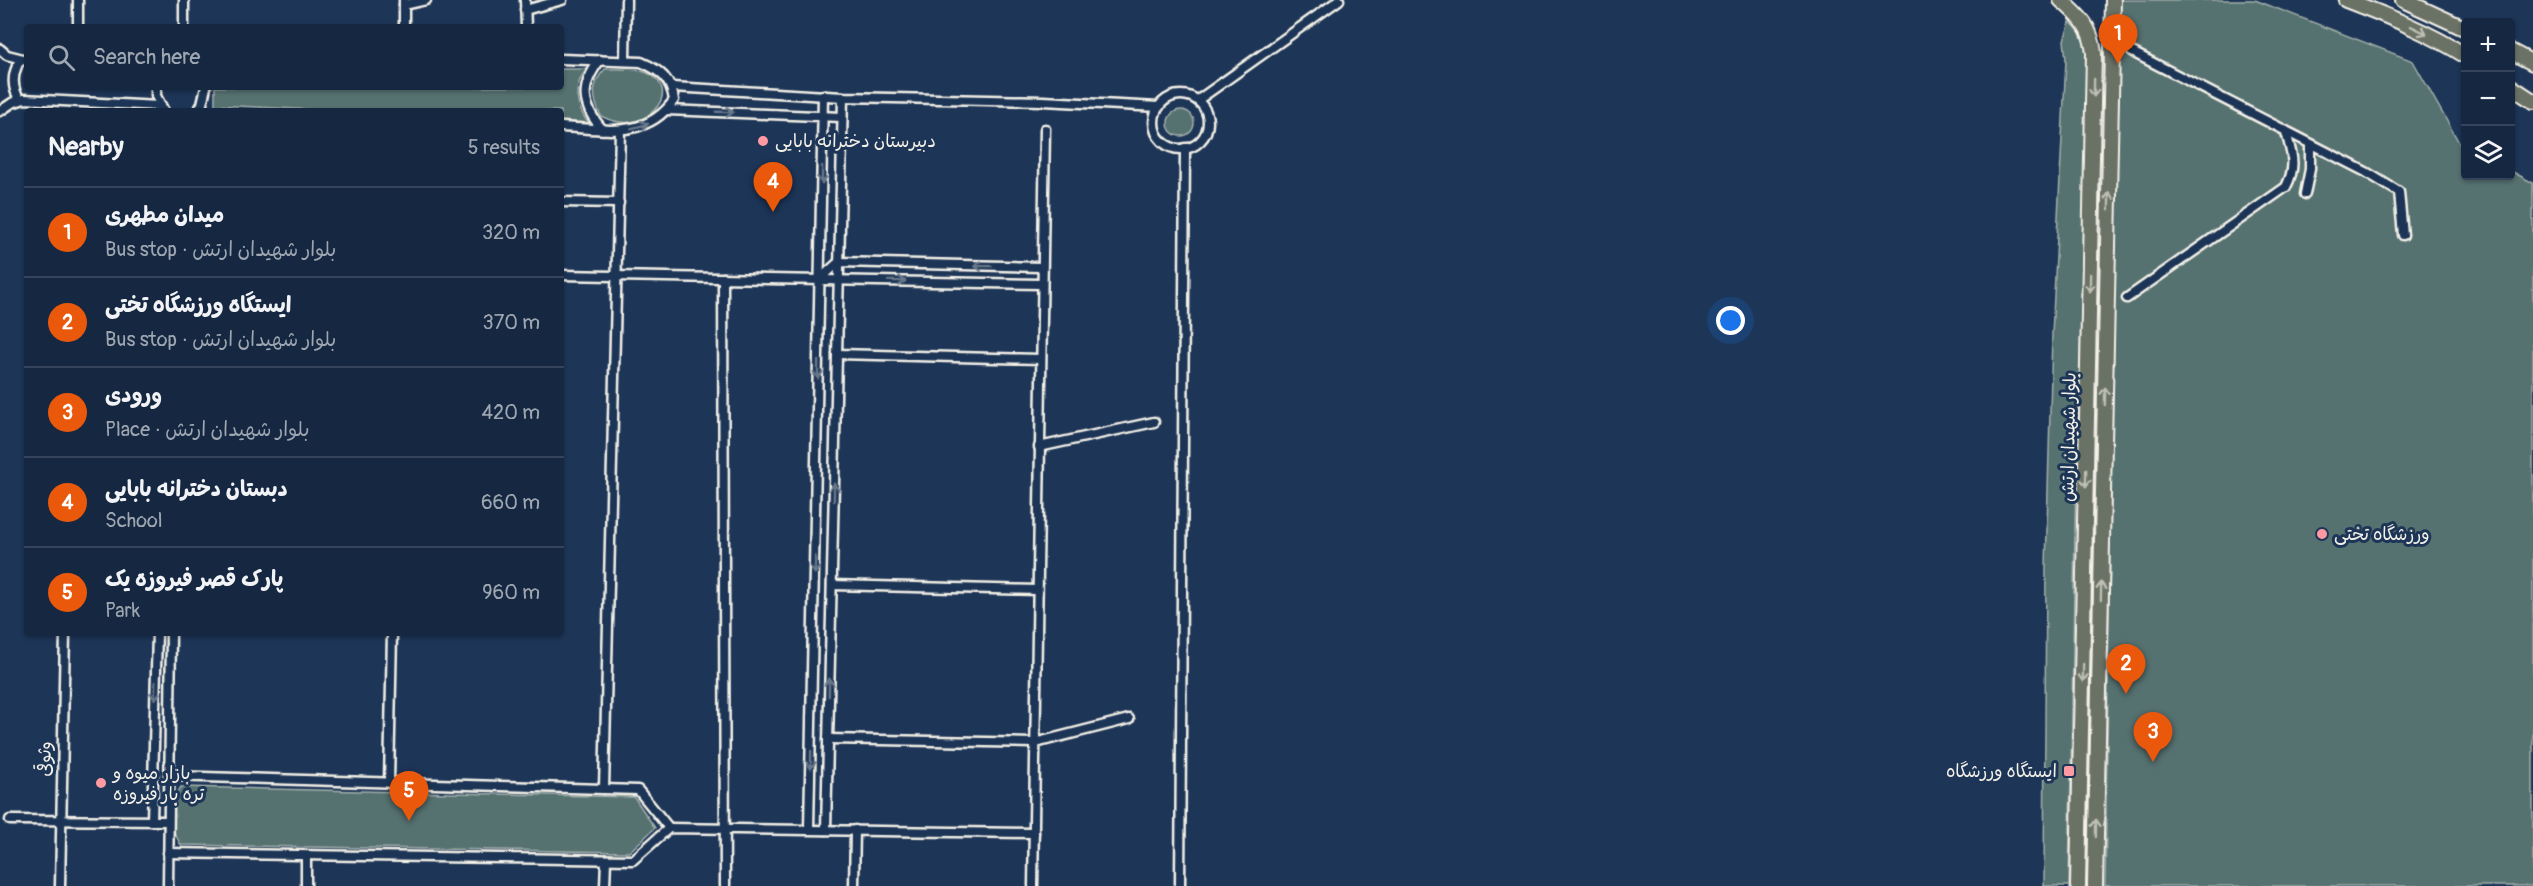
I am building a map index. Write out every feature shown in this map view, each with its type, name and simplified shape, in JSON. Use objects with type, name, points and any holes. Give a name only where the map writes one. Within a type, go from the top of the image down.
[{"type":"main road","name":"بلوار شهیدان ارتش","points":[[2061,0],[2082,19],[2092,35],[2094,53],[2079,886]]},
{"type":"main road","name":"بلوار شهیدان ارتش","points":[[2095,886],[2113,0]]},
{"type":"main road","points":[[2346,0],[2403,21],[2461,53]]},
{"type":"main road","points":[[2403,0],[2461,27]]},
{"type":"main road","points":[[2515,53],[2533,63]]},
{"type":"main road","points":[[2515,89],[2533,101]]},
{"type":"street","points":[[78,0],[78,24]]},
{"type":"street","points":[[184,0],[184,24]]},
{"type":"street","points":[[404,24],[404,3],[426,0]]},
{"type":"street","points":[[525,0],[526,24]]},
{"type":"street","points":[[525,10],[562,0]]},
{"type":"street","points":[[625,60],[626,0]]},
{"type":"street","points":[[1198,100],[1339,0]]},
{"type":"street","points":[[0,49],[23,60],[14,75],[13,86],[20,100]]},
{"type":"street","points":[[2132,52],[2399,192],[2403,236]]},
{"type":"street","points":[[564,59],[641,62],[664,75],[672,87],[674,100],[657,120],[641,127],[620,130],[564,128]]},
{"type":"street","points":[[600,60],[587,82],[586,105],[590,115],[602,129]]},
{"type":"street","points":[[672,87],[843,97],[1044,101],[1159,107]]},
{"type":"street","points":[[157,90],[161,108]]},
{"type":"street","points":[[200,108],[206,90]]},
{"type":"street","points":[[809,830],[824,95]]},
{"type":"street","points":[[1181,95],[1198,100],[1208,115],[1206,133],[1201,141],[1185,148],[1168,145],[1156,132],[1155,115],[1159,107],[1165,100],[1181,95]]},
{"type":"street","points":[[826,830],[843,97]]},
{"type":"street","points":[[0,111],[20,100],[134,108]]},
{"type":"street","points":[[667,110],[842,117]]},
{"type":"street","points":[[1033,886],[1041,267],[1045,129]]},
{"type":"street","points":[[604,789],[620,130]]},
{"type":"street","points":[[2127,298],[2286,187],[2293,172],[2293,158],[2286,132]]},
{"type":"street","points":[[2305,194],[2310,169],[2310,144]]},
{"type":"street","points":[[1180,886],[1185,148]]},
{"type":"street","points":[[564,201],[619,203]]},
{"type":"street","points":[[820,279],[839,262],[1041,267]]},
{"type":"street","points":[[564,275],[1041,284]]},
{"type":"street","points":[[723,278],[725,886]]},
{"type":"street","points":[[837,354],[1040,359]]},
{"type":"street","points":[[1039,447],[1154,422]]},
{"type":"street","points":[[832,585],[1037,590]]},
{"type":"street","name":"وثوقی","points":[[60,886],[65,636]]},
{"type":"street","points":[[152,822],[157,636]]},
{"type":"street","points":[[168,886],[171,636]]},
{"type":"street","points":[[389,783],[392,636]]},
{"type":"street","points":[[828,739],[1035,743],[1129,719]]},
{"type":"street","points":[[169,776],[638,790],[669,828]]},
{"type":"street","points":[[10,820],[168,821]]},
{"type":"street","points":[[168,853],[633,861],[669,828],[1034,833]]},
{"type":"street","points":[[854,886],[855,830]]},
{"type":"street","points":[[306,856],[306,886]]},
{"type":"street","points":[[605,886],[606,860]]},
{"type":"green space","name":"ورزشگاه تختی","points":[[2118,0],[2255,0],[2413,61],[2461,146],[2461,180],[2515,180],[2515,173],[2533,183],[2533,886],[2105,886]]},
{"type":"green space","points":[[2070,22],[2088,39],[2090,62],[2076,470],[2069,886],[2044,886],[2046,568],[2052,335],[2066,60],[2064,40]]},
{"type":"green space","points":[[564,69],[587,69],[579,82],[577,96],[580,109],[588,123],[564,121],[564,108],[276,108],[215,105],[215,90],[564,90]]},
{"type":"green space","points":[[605,69],[631,69],[650,74],[660,85],[662,92],[658,105],[647,116],[633,122],[616,122],[601,116],[594,91],[597,80]]},
{"type":"green space","points":[[1181,110],[1191,113],[1194,123],[1191,133],[1181,136],[1171,133],[1168,123],[1171,113]]},
{"type":"green space","points":[[181,787],[634,797],[655,828],[629,852],[181,845],[164,814]]},
{"type":"place","name":"میدان مطهری","points":[[2118,64]]},
{"type":"place","name":"دبیرستان دخترانه بابایی","points":[[763,141]]},
{"type":"place","name":"دبستان دخترانه بابایی","points":[[773,212]]},
{"type":"place","name":"ورزشگاه تختی","points":[[2322,534]]},
{"type":"place","name":"ایستگاه ورزشگاه تختی","points":[[2126,694]]},
{"type":"place","name":"ورودی","points":[[2153,762]]},
{"type":"place","name":"ایستگاه ورزشگاه","points":[[2069,771]]},
{"type":"place","name":"بازار میوه و تره بار فیروزه","points":[[101,783]]},
{"type":"place","name":"پارک قصر فیروزه یک","points":[[409,821]]}]
